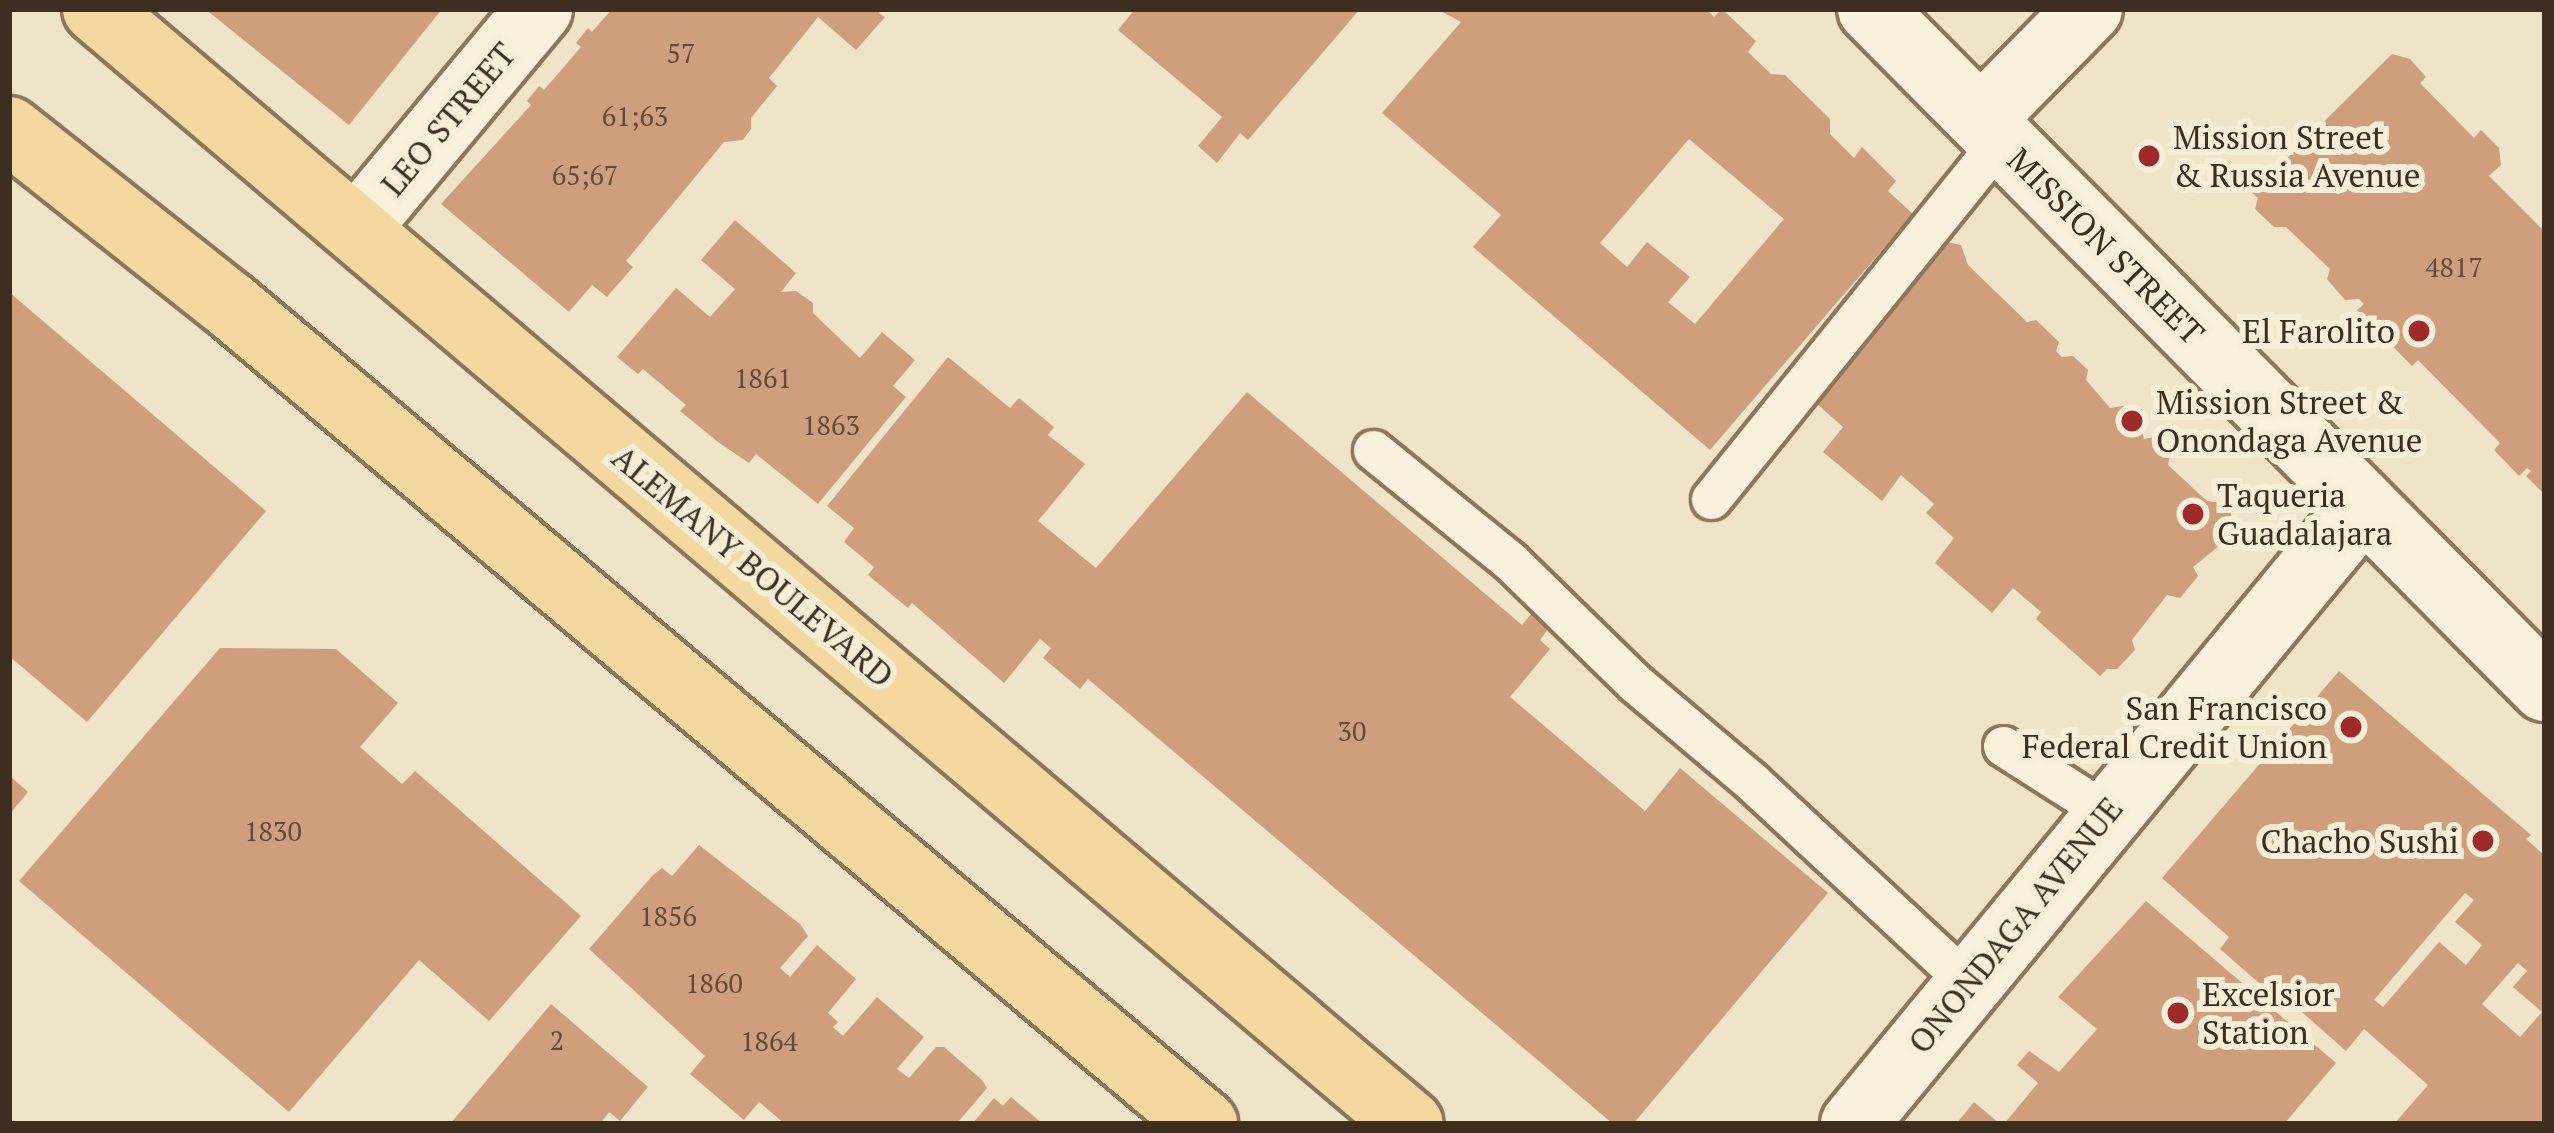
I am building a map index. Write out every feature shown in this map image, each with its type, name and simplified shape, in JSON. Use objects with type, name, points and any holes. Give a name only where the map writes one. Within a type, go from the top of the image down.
[{"type":"main road","name":"ALEMANY BOULEVARD","points":[[96,9],[1409,1124]]},
{"type":"main road","points":[[9,130],[230,305],[1204,1124]]},
{"type":"street","name":"LEO STREET","points":[[356,229],[539,9]]},
{"type":"street","name":"MISSION STREET","points":[[1871,9],[2545,688]]},
{"type":"street","points":[[1991,129],[2089,9]]},
{"type":"street","name":"ONONDAGA AVENUE","points":[[1854,1124],[2106,812],[2363,506]]},
{"type":"lane","points":[[1711,499],[1991,129]]},
{"type":"lane","points":[[1373,450],[1510,561],[1636,683],[1752,782],[1968,983]]},
{"type":"lane","points":[[2003,746],[2106,812]]},
{"type":"building","points":[[205,9],[442,9],[349,125]]},
{"type":"building","points":[[612,9],[882,9],[879,13],[885,17],[856,50],[818,17],[769,78],[777,86],[751,118],[751,129],[743,140],[724,142],[626,261],[633,267],[607,297],[592,285],[569,312],[441,204],[531,105],[527,101],[539,86],[544,90],[581,47],[576,43],[588,28],[592,32]]},
{"type":"building","points":[[1135,9],[1360,9],[1248,140],[1240,133],[1217,163],[1198,146],[1222,117],[1118,30]]},
{"type":"building","points":[[1437,9],[1706,9],[1714,17],[1722,9],[1756,41],[1748,52],[1771,74],[1785,75],[1830,119],[1830,134],[1854,158],[1862,147],[1896,181],[1888,191],[1913,214],[1710,450],[1473,247],[1501,215],[1382,113],[1461,22]],"holes":[[[1689,139],[1784,219],[1695,324],[1668,302],[1690,277],[1647,242],[1627,267],[1600,243]]]},
{"type":"building","points":[[2392,54],[2410,59],[2426,77],[2420,83],[2474,138],[2481,130],[2499,148],[2501,165],[2489,176],[2545,232],[2545,495],[2526,476],[2531,471],[2527,468],[2519,476],[2494,450],[2500,443],[2418,360],[2412,366],[2357,310],[2364,304],[2359,299],[2345,300],[2327,279],[2330,269],[2286,227],[2274,227],[2255,209],[2258,198],[2252,193]]},
{"type":"building","points":[[735,220],[796,273],[781,292],[796,291],[813,303],[813,313],[860,358],[882,332],[915,360],[893,386],[906,397],[818,504],[756,454],[749,463],[718,442],[680,411],[686,405],[643,369],[638,374],[617,357],[676,288],[710,317],[735,289],[701,260]]},
{"type":"building","points":[[1933,239],[1961,245],[1968,265],[2027,322],[2036,320],[2059,342],[2056,351],[2062,357],[2073,356],[2088,370],[2086,380],[2110,408],[2123,406],[2139,421],[2144,439],[2154,437],[2170,454],[2168,465],[2207,501],[2222,503],[2231,513],[2230,537],[2193,567],[2198,576],[2180,598],[2167,595],[2132,640],[2135,650],[2117,669],[2107,669],[2100,676],[2036,619],[2041,612],[2013,588],[1992,613],[1935,563],[1954,538],[1926,513],[1934,504],[1901,475],[1882,501],[1823,452],[1843,427],[1816,403],[1813,407],[1806,401]]},
{"type":"building","points":[[9,292],[266,511],[87,722],[9,656]]},
{"type":"building","points":[[948,357],[1010,408],[1019,398],[1054,427],[1048,435],[1085,464],[1038,521],[1096,568],[1247,392],[1522,625],[1531,614],[1548,629],[1540,640],[1550,649],[1510,697],[1645,811],[1680,768],[1828,893],[1633,1124],[1613,1124],[1088,679],[1080,689],[1043,658],[1051,648],[1040,639],[1004,683],[912,603],[908,608],[868,575],[874,567],[844,542],[854,528],[827,506]]},
{"type":"building","points":[[220,648],[336,649],[398,703],[360,747],[402,784],[415,771],[581,916],[489,1021],[419,960],[289,1112],[19,881]]},
{"type":"building","points":[[2339,671],[2531,835],[2526,839],[2545,856],[2545,1124],[2394,1124],[2428,1085],[2364,1029],[2346,1051],[2270,984],[2266,989],[2220,949],[2229,937],[2162,878]],"holes":[[[2465,893],[2474,900],[2455,922],[2482,945],[2466,965],[2439,942],[2383,1007],[2374,1000]],[[2518,963],[2527,971],[2513,987],[2542,1012],[2520,1037],[2482,1004]]]},
{"type":"building","points":[[9,775],[28,792],[9,815]]},
{"type":"building","points":[[699,845],[800,924],[808,936],[780,968],[790,977],[817,945],[856,979],[828,1013],[843,1036],[877,997],[924,1037],[897,1069],[909,1078],[936,1047],[944,1047],[982,1080],[987,1088],[959,1121],[962,1124],[785,1124],[759,1102],[744,1120],[690,1074],[705,1056],[589,949],[653,875],[662,868],[672,876]]},
{"type":"building","points":[[2146,901],[2336,1063],[2284,1124],[2004,1124],[2038,1083],[2017,1065],[2029,1051],[2059,1072],[2097,1029],[2058,997]]},
{"type":"building","points":[[551,1004],[648,1087],[620,1121],[609,1112],[600,1124],[450,1124]]},
{"type":"building","points":[[1011,1097],[1043,1124],[972,1124],[994,1098],[1003,1106]]},
{"type":"building","points":[[1974,1102],[2000,1124],[1956,1124]]},
{"type":"place","name":"Mission Street & Russia Avenue","points":[[2149,156]]},
{"type":"place","name":"El Farolito","points":[[2419,331]]},
{"type":"place","name":"Mission Street & Onondaga Avenue","points":[[2132,421]]},
{"type":"place","name":"Taqueria Guadalajara","points":[[2193,514]]},
{"type":"place","name":"San Francisco Federal Credit Union","points":[[2351,727]]},
{"type":"place","name":"Chacho Sushi","points":[[2483,841]]},
{"type":"place","name":"Excelsior Station","points":[[2178,1013]]}]
